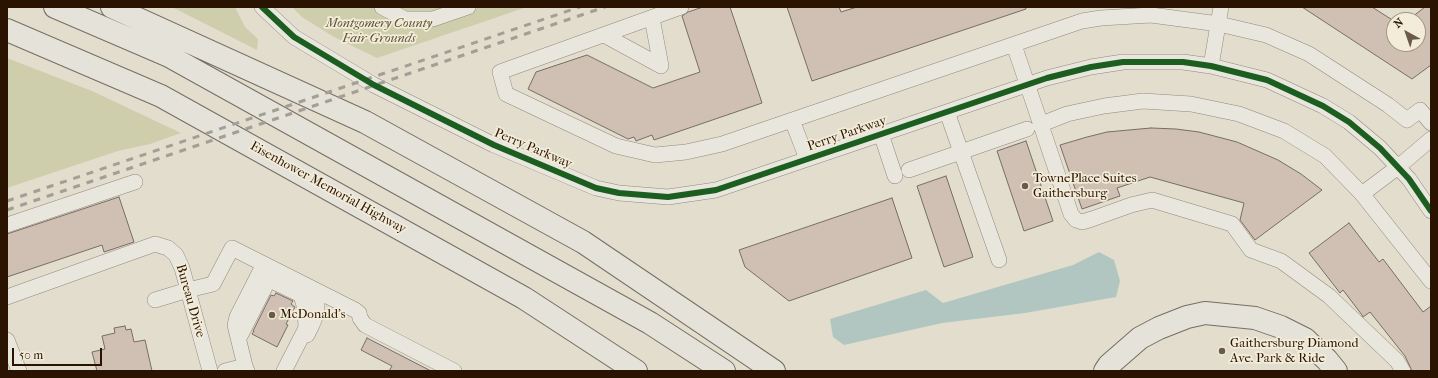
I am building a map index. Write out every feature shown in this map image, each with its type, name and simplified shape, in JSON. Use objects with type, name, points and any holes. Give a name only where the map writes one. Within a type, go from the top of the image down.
[{"type":"highway","points":[[55,7],[169,56],[650,323],[724,371]]},
{"type":"highway","points":[[112,7],[365,122],[583,242],[774,371]]},
{"type":"highway","points":[[131,7],[153,25]]},
{"type":"highway","name":"Eisenhower Memorial Highway","points":[[7,30],[161,96],[524,298],[636,371]]},
{"type":"highway","points":[[1105,371],[1109,365],[1140,338],[1159,328],[1187,317],[1205,314],[1255,318],[1281,327],[1305,339],[1336,371]]},
{"type":"street","name":"Perry Parkway","points":[[262,7],[294,37],[374,85],[494,145],[596,188],[619,193],[668,197],[716,190],[1028,85],[1091,67],[1123,62],[1184,62],[1211,66],[1267,80],[1323,106],[1349,122],[1380,148],[1409,179],[1431,211]]},
{"type":"street","points":[[382,7],[405,19],[433,19],[468,7]]},
{"type":"street","points":[[681,7],[500,72],[506,94],[616,146],[656,155],[686,152],[722,144],[1082,22],[1101,18],[1151,15],[1219,24],[1266,35],[1309,54],[1388,105],[1407,120],[1420,110],[1431,123]]},
{"type":"street","points":[[1211,66],[1221,7]]},
{"type":"street","points":[[604,35],[661,66],[652,18]]},
{"type":"street","points":[[1014,45],[1042,124],[1071,214],[1076,220],[1082,222],[1131,205],[1152,200],[1232,224],[1251,250],[1281,261],[1329,296],[1397,361],[1403,371]]},
{"type":"street","points":[[1042,124],[1067,114],[1104,106],[1143,101],[1191,104],[1239,114],[1284,131],[1325,156],[1362,194],[1431,281]]},
{"type":"street","points":[[946,112],[999,260]]},
{"type":"street","points":[[792,120],[807,159]]},
{"type":"street","points":[[909,170],[1027,129]]},
{"type":"street","points":[[881,134],[895,176]]},
{"type":"street","points":[[1362,194],[1398,167],[1431,139]]},
{"type":"street","points":[[7,225],[135,182]]},
{"type":"street","name":"Bureau Drive","points":[[7,297],[155,244],[168,248],[176,255],[182,268],[210,371]]},
{"type":"street","points":[[155,300],[213,284],[232,248],[356,310],[365,325],[454,371]]},
{"type":"street","points":[[225,371],[246,368],[235,325],[237,317],[264,264]]},
{"type":"street","points":[[239,338],[267,283],[270,281],[274,282],[301,295],[306,328],[284,371]]},
{"type":"street","points":[[287,371],[312,325],[317,312],[317,301],[312,288]]},
{"type":"street","points":[[7,340],[19,371]]},
{"type":"green space","points":[[172,7],[235,7],[245,27],[258,39],[257,50]]},
{"type":"green space","name":"Montgomery County Fair Grounds","points":[[292,7],[527,7],[377,58],[334,37],[302,17]]},
{"type":"green space","points":[[7,58],[92,91],[181,133],[150,144],[118,151],[7,188]]},
{"type":"water","points":[[1099,252],[1114,260],[1120,281],[1116,297],[1025,313],[942,323],[844,345],[833,337],[830,319],[926,290],[943,303],[1073,265]]},
{"type":"building","points":[[703,7],[730,7],[762,103],[654,140],[652,135],[636,141],[634,137],[628,139],[528,89],[536,72],[587,55],[653,88],[700,72],[682,16],[688,12]]},
{"type":"building","points":[[787,7],[839,7],[841,12],[857,7],[1026,7],[1026,9],[812,81]]},
{"type":"building","points":[[1302,7],[1372,7],[1386,16],[1386,52],[1426,52],[1426,12],[1418,12],[1425,7],[1431,7],[1431,65],[1412,79]]},
{"type":"building","points":[[1151,128],[1199,132],[1237,142],[1278,160],[1301,174],[1322,190],[1255,240],[1240,220],[1244,203],[1150,177],[1117,188],[1120,196],[1082,209],[1060,145],[1107,132]]},
{"type":"building","name":"TownePlace Suites Gaithersburg","points":[[1026,141],[1053,221],[1024,231],[997,151]]},
{"type":"building","points":[[946,176],[973,257],[944,267],[917,186]]},
{"type":"building","points":[[119,197],[134,242],[104,252],[102,245],[7,277],[7,234]]},
{"type":"building","points":[[892,198],[912,258],[789,301],[745,267],[739,250]]},
{"type":"building","points":[[1349,223],[1379,262],[1383,259],[1423,312],[1431,306],[1431,371],[1412,371],[1405,356],[1370,312],[1363,317],[1343,290],[1340,293],[1309,253]]},
{"type":"building","name":"McDonald's","points":[[276,293],[293,301],[291,304],[295,307],[286,324],[288,325],[277,347],[252,334],[271,295],[274,296]]},
{"type":"building","points":[[125,326],[126,330],[131,329],[134,342],[145,340],[152,371],[97,371],[92,352],[105,349],[102,336],[115,333],[114,328]]},
{"type":"building","points":[[367,338],[431,371],[389,371],[392,366],[361,350]]},
{"type":"railway","points":[[7,201],[580,7]]},
{"type":"railway","points":[[7,210],[605,7]]},
{"type":"cycle path","points":[[262,7],[294,37],[374,85],[494,145],[596,188],[619,193],[668,197],[716,190],[1047,78],[1091,67],[1123,62],[1183,62],[1211,66],[1267,80],[1323,106],[1349,122],[1380,148],[1409,179],[1431,211]]},
{"type":"place","name":"TownePlace Suites Gaithersburg","points":[[1025,186]]},
{"type":"place","name":"McDonald's","points":[[272,315]]},
{"type":"place","name":"Gaithersburg Diamond Ave. Park & Ride","points":[[1222,351]]}]
